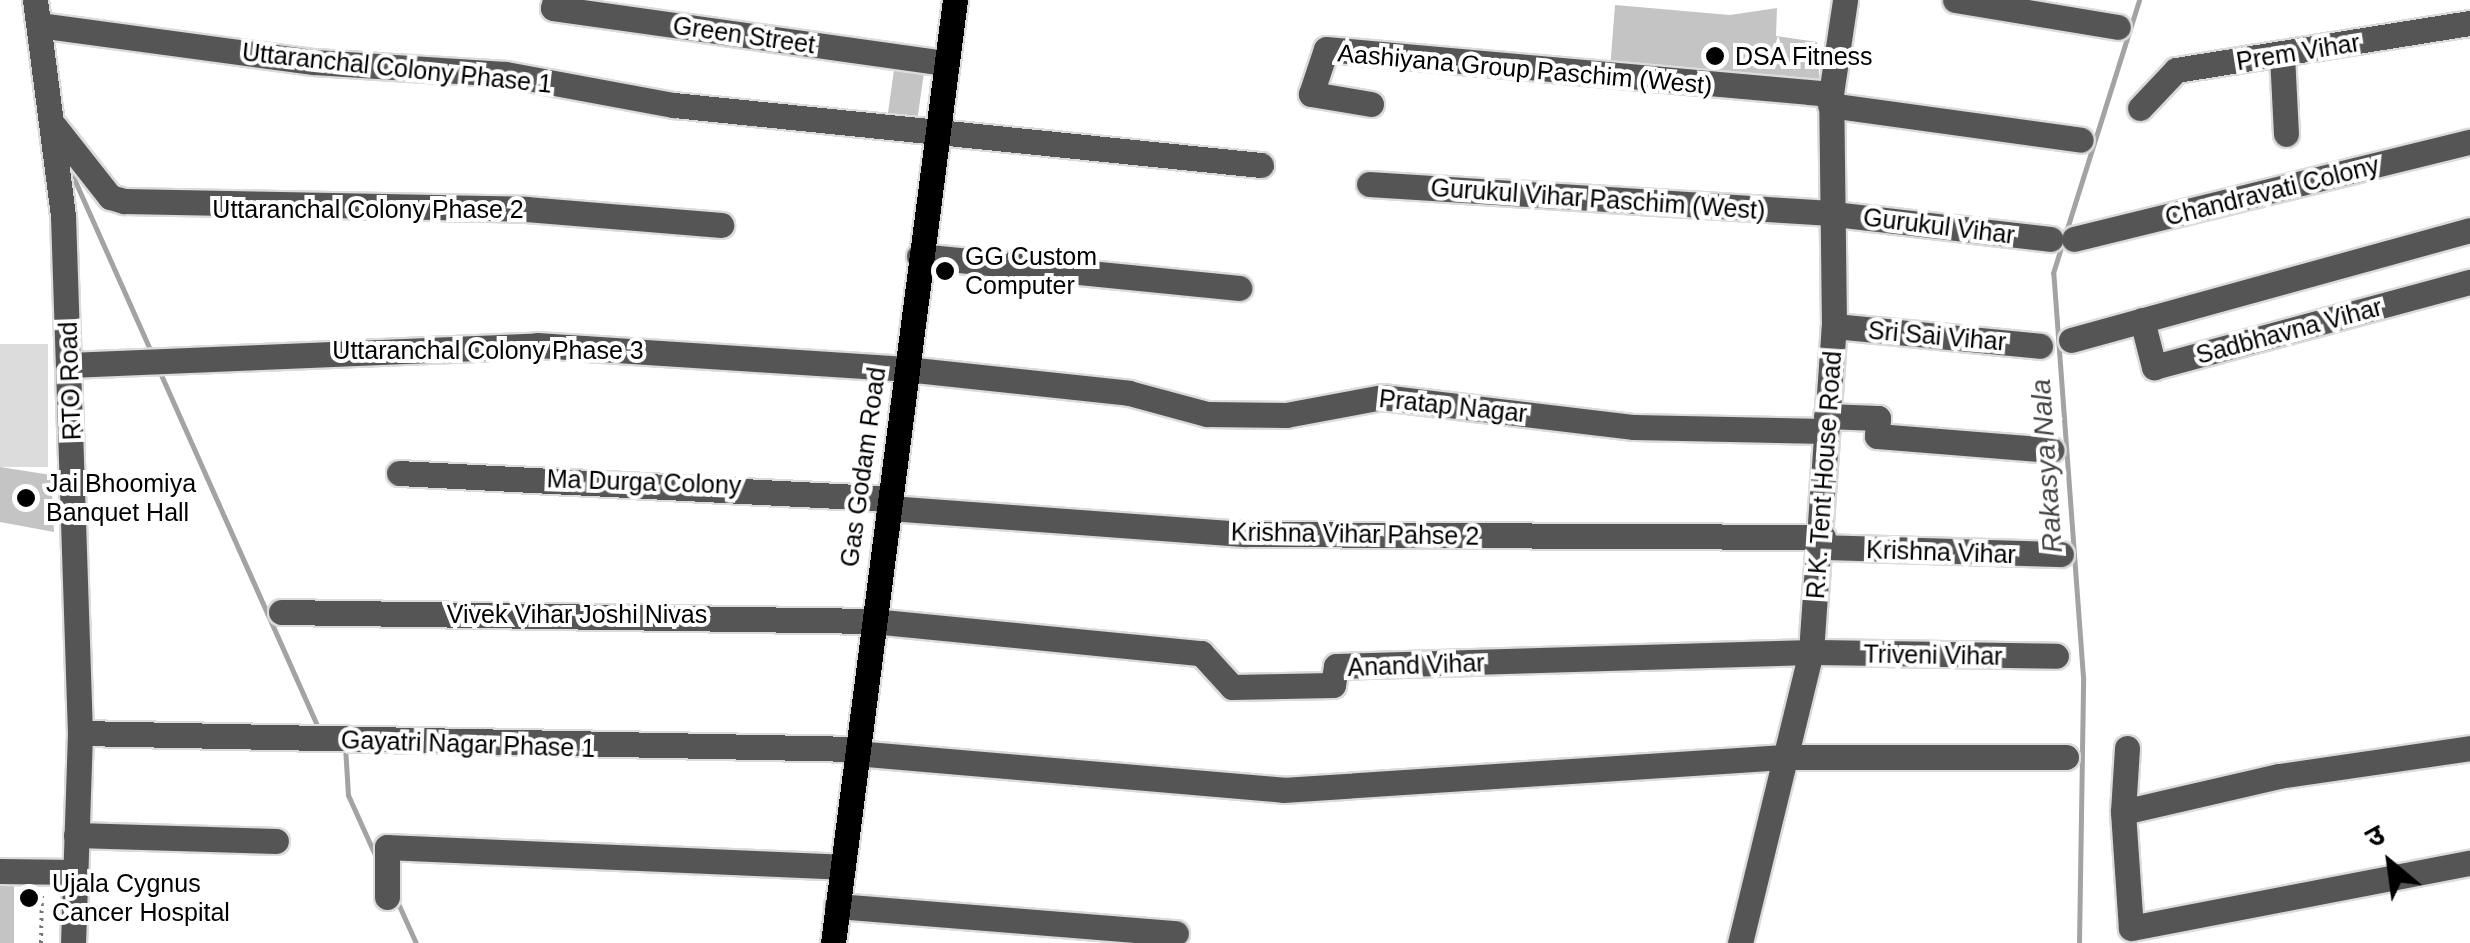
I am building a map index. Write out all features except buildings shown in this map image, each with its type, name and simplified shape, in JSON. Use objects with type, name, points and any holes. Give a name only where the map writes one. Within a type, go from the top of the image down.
[{"type":"main road","name":"Gas Godam Road","points":[[833,943],[942,63],[955,0]]},
{"type":"street","name":"Green Street","points":[[555,0],[553,8],[942,63]]},
{"type":"street","name":"R.K. Tent House Road","points":[[1740,943],[1811,652],[1822,542],[1834,326],[1826,214],[1830,100],[1844,0]]},
{"type":"street","points":[[1954,0],[2118,27]]},
{"type":"street","name":"RTO Road","points":[[37,12],[52,123],[69,365],[80,733],[73,943]]},
{"type":"street","name":"Uttaranchal Colony Phase 1","points":[[37,12],[314,62],[506,74],[674,105],[1261,165]]},
{"type":"street","name":"Prem Vihar","points":[[2140,108],[2176,70],[2470,23]]},
{"type":"street","name":"Aashiyana Group Paschim (West)","points":[[1372,104],[1311,94],[1326,49],[1830,100]]},
{"type":"street","points":[[2282,56],[2286,134]]},
{"type":"street","points":[[1830,100],[2081,140]]},
{"type":"street","name":"Uttaranchal Colony Phase 2","points":[[52,123],[110,197],[124,201],[526,209],[721,224]]},
{"type":"street","name":"Chandravati Colony","points":[[2063,239],[2470,142]]},
{"type":"street","name":"Gurukul Vihar Paschim (West)","points":[[1369,184],[1826,214]]},
{"type":"street","name":"Gurukul Vihar","points":[[1826,214],[2063,239]]},
{"type":"street","points":[[2072,340],[2470,230]]},
{"type":"street","points":[[919,256],[1238,288]]},
{"type":"street","name":"Sadbhavna Vihar","points":[[2142,320],[2154,368],[2470,282]]},
{"type":"street","name":"Sri Sai Vihar","points":[[1834,326],[2040,346]]},
{"type":"street","name":"Uttaranchal Colony Phase 3","points":[[69,365],[537,346],[906,370]]},
{"type":"street","name":"Pratap Nagar","points":[[906,370],[1129,393],[1206,414],[1286,415],[1382,397],[1634,426],[1826,423],[1878,418],[1877,436],[2051,450]]},
{"type":"street","name":"Ma Durga Colony","points":[[398,473],[888,503]]},
{"type":"street","name":"Krishna Vihar Pahse 2","points":[[888,503],[1244,534],[1822,542]]},
{"type":"street","name":"Krishna Vihar","points":[[1822,542],[2061,554]]},
{"type":"street","name":"Vivek Vihar Joshi Nivas","points":[[281,612],[872,622]]},
{"type":"street","name":"Anand Vihar","points":[[872,622],[1201,653],[1232,686],[1333,685],[1336,666],[1811,652]]},
{"type":"street","name":"Triveni Vihar","points":[[1811,652],[2056,656]]},
{"type":"street","name":"Gayatri Nagar Phase 1","points":[[80,733],[856,751],[1282,790],[1784,757],[2066,757]]},
{"type":"street","points":[[2128,748],[2123,812],[2131,928],[2470,863]]},
{"type":"street","points":[[2123,812],[2279,776],[2470,748]]},
{"type":"street","points":[[76,835],[276,842]]},
{"type":"street","points":[[387,896],[387,846],[841,867]]},
{"type":"street","points":[[0,871],[75,872]]},
{"type":"street","points":[[837,906],[1176,933]]},
{"type":"path","points":[[41,943],[43,872]]},
{"type":"shaded area","points":[[0,344],[48,344],[48,467],[0,467]]},
{"type":"waterway","name":"Rakasya Nala","points":[[2079,943],[2083,677],[2053,273],[2139,0]]},
{"type":"waterway","points":[[71,172],[151,352]]},
{"type":"waterway","points":[[158,368],[318,728]]},
{"type":"waterway","points":[[345,746],[348,795],[376,857]]},
{"type":"waterway","points":[[397,901],[416,943]]},
{"type":"place","name":"DSA Fitness","points":[[1715,56]]},
{"type":"place","name":"GG Custom Computer","points":[[945,271]]},
{"type":"place","name":"Jai Bhoomiya Banquet Hall","points":[[26,498]]},
{"type":"place","name":"Ujala Cygnus Cancer Hospital","points":[[29,898]]}]
